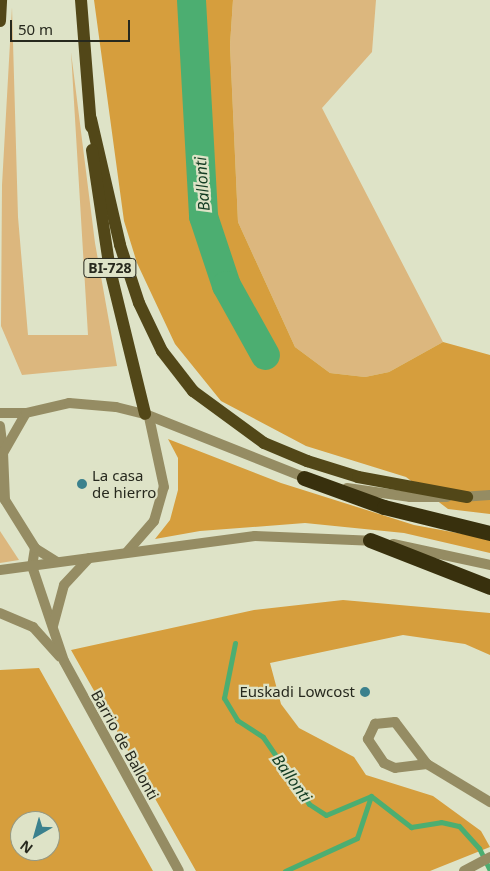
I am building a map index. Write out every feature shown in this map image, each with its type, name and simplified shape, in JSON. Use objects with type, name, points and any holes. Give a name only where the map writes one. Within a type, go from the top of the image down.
[{"type":"highway","points":[[304,478],[384,508],[490,533]]},
{"type":"highway","points":[[370,540],[490,587]]},
{"type":"main road","points":[[0,21],[2,0]]},
{"type":"main road","name":"BI-728","points":[[81,0],[91,119],[93,170],[110,270],[147,415]]},
{"type":"main road","points":[[91,119],[120,245],[139,304],[162,350],[193,391],[264,444],[307,461],[358,477],[467,497]]},
{"type":"street","points":[[0,413],[26,413],[69,403],[96,402],[147,415],[304,478],[410,497],[490,496]]},
{"type":"street","points":[[3,453],[26,413]]},
{"type":"street","points":[[128,552],[154,521],[164,487],[147,415]]},
{"type":"street","points":[[0,426],[5,500],[35,548],[57,562]]},
{"type":"street","points":[[0,570],[255,536],[370,540],[490,565]]},
{"type":"street","points":[[32,566],[35,548]]},
{"type":"street","points":[[53,630],[64,585],[89,558]]},
{"type":"street","name":"Barrio de Ballonti","points":[[32,566],[64,661],[179,871]]},
{"type":"street","points":[[0,613],[33,628],[64,661]]},
{"type":"street","points":[[427,764],[394,768],[384,763],[368,739],[375,724],[395,722],[427,764],[490,802]]},
{"type":"street","points":[[466,870],[490,857]]},
{"type":"shaded area","points":[[94,0],[233,0],[230,45],[238,222],[295,347],[330,373],[365,377],[389,372],[443,342],[490,355],[490,514],[448,509],[406,477],[306,446],[221,401],[175,344],[137,263],[124,221]]},
{"type":"shaded area","points":[[233,0],[376,0],[372,52],[322,108],[443,342],[389,372],[365,377],[330,373],[295,347],[238,222],[230,45]]},
{"type":"shaded area","points":[[12,7],[18,217],[28,335],[88,335],[71,52],[95,243],[117,366],[22,375],[1,326],[2,185]]},
{"type":"shaded area","points":[[168,439],[281,483],[414,525],[490,539],[490,553],[404,533],[305,523],[200,531],[155,539],[170,520],[178,490],[178,458]]},
{"type":"shaded area","points":[[0,531],[19,560],[0,563]]},
{"type":"shaded area","points":[[343,600],[490,613],[490,655],[465,644],[403,635],[270,663],[281,704],[299,728],[354,757],[366,775],[433,796],[481,831],[490,847],[430,871],[196,871],[71,650],[254,610]]},
{"type":"shaded area","points":[[39,668],[153,871],[0,871],[0,670]]},
{"type":"waterway","name":"Ballonti","points":[[191,0],[203,216],[226,285],[265,355]]},
{"type":"waterway","name":"Ballonti","points":[[235,643],[224,698],[237,720],[263,737],[309,804],[326,815],[371,796],[411,827],[441,822],[459,826],[479,848],[490,871]]},
{"type":"waterway","points":[[285,871],[357,838],[371,796]]},
{"type":"place","name":"La casa de hierro","points":[[82,484]]},
{"type":"place","name":"Euskadi Lowcost","points":[[365,692]]}]
